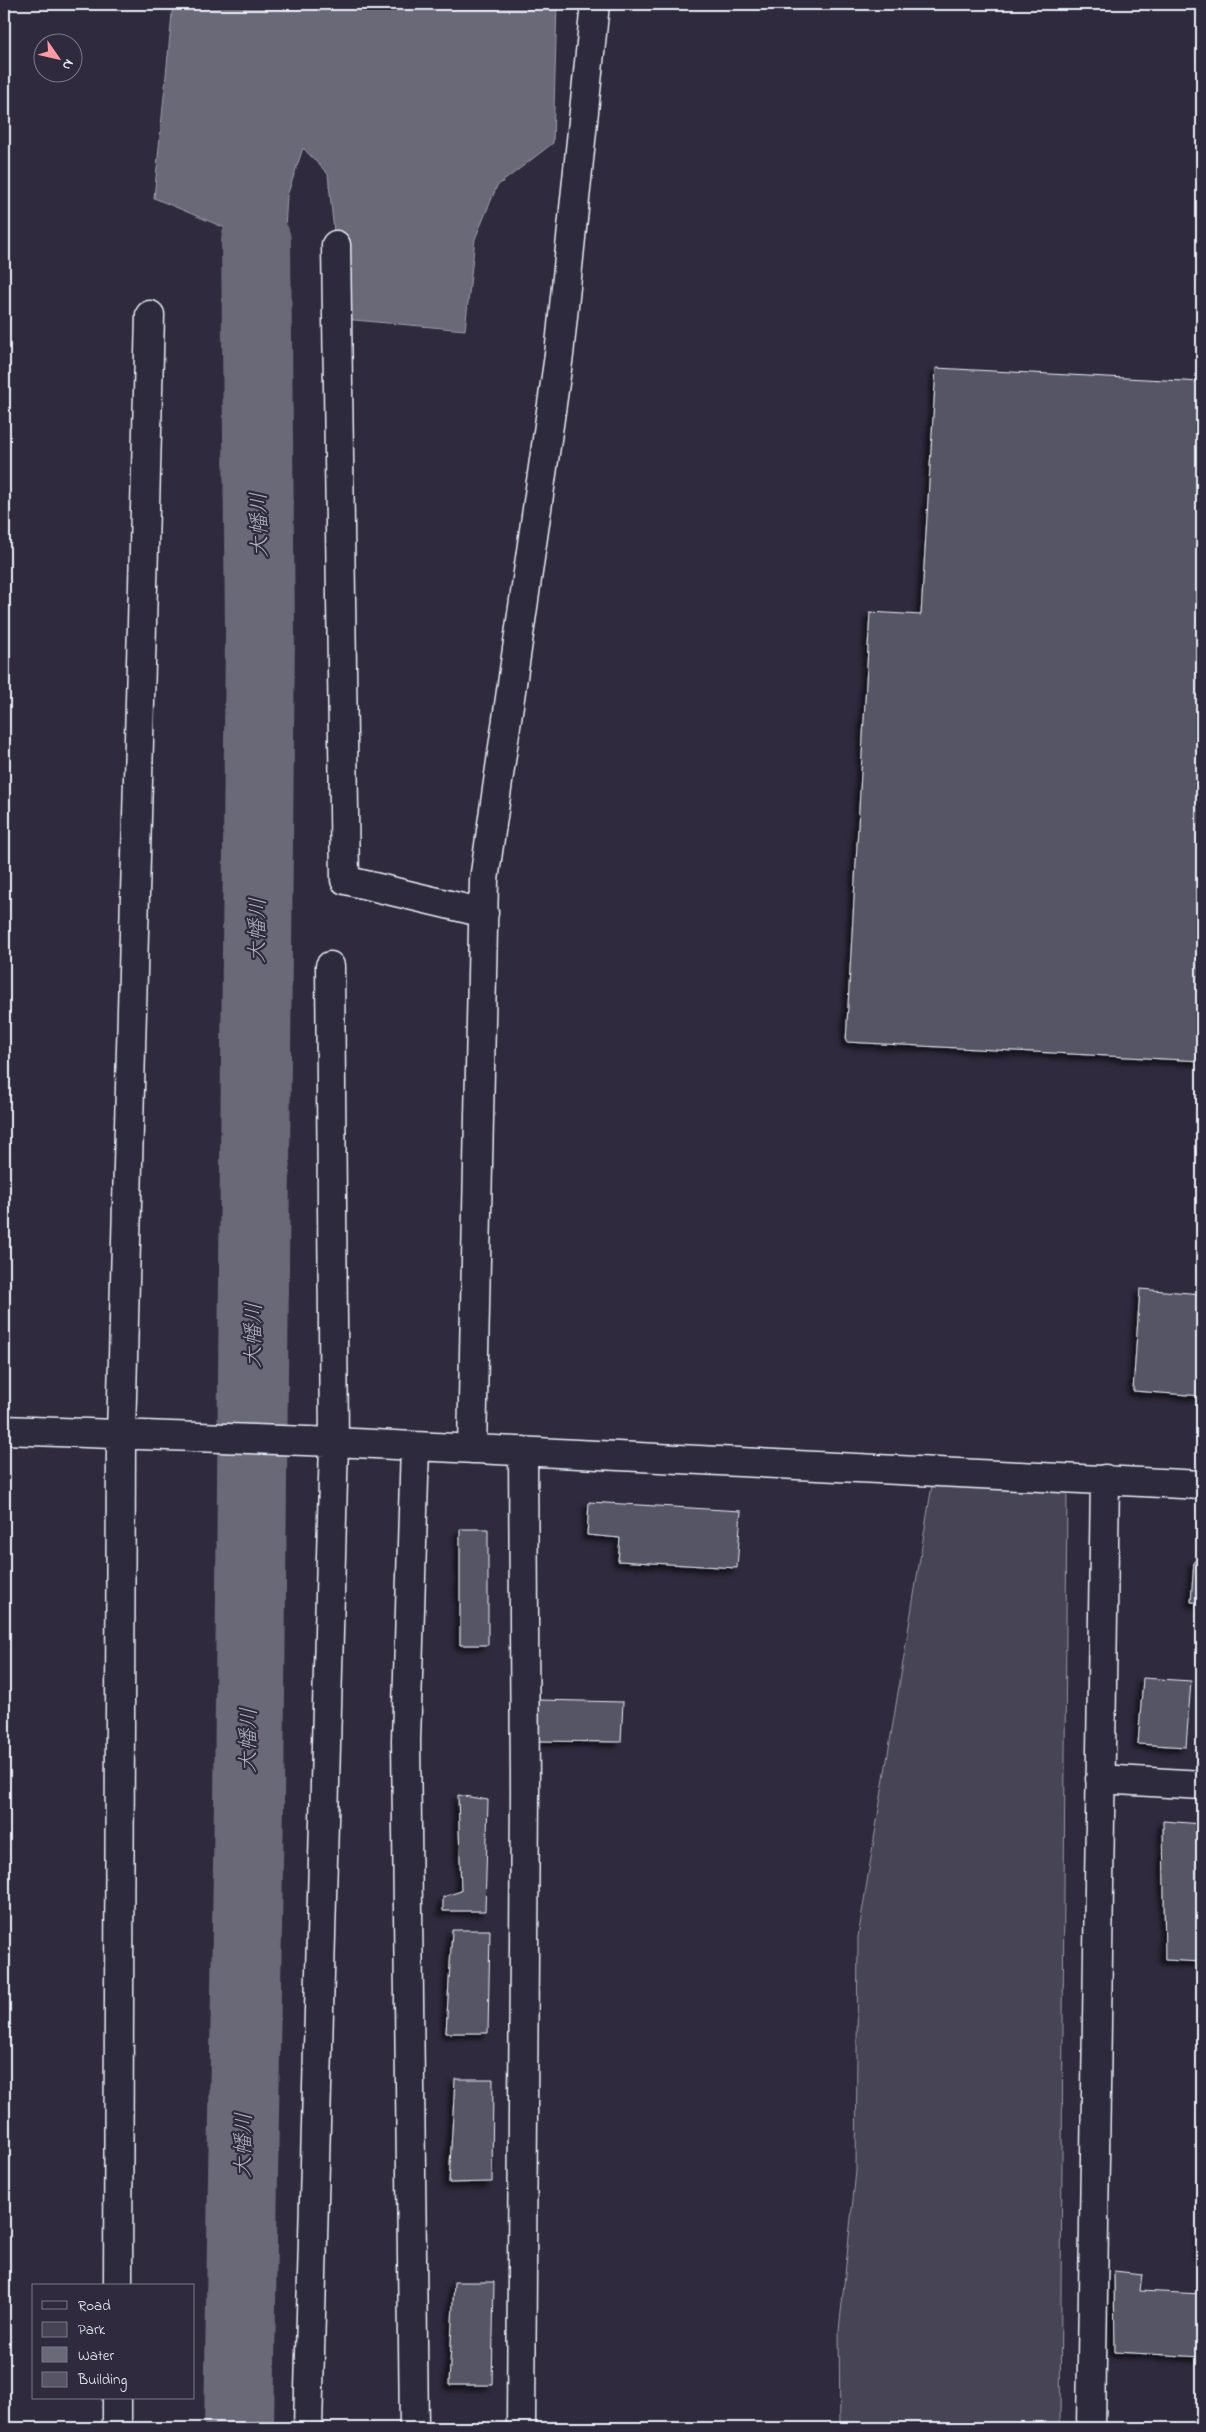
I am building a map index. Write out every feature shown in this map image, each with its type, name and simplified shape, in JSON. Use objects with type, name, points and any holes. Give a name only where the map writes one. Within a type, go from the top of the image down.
[{"type":"street","points":[[472,1448],[484,880],[559,355],[595,4]]},
{"type":"street","points":[[336,245],[345,880],[484,913]]},
{"type":"street","points":[[118,2284],[121,1435],[150,315]]},
{"type":"street","points":[[308,2428],[334,1442],[330,966]]},
{"type":"street","points":[[4,1430],[472,1448],[1202,1485]]},
{"type":"street","points":[[414,2428],[406,1740],[415,1446]]},
{"type":"street","points":[[521,2428],[525,1801],[522,1451]]},
{"type":"street","points":[[1090,2428],[1105,1479]]},
{"type":"street","points":[[1100,1779],[1202,1785]]},
{"type":"street","points":[[117,2400],[117,2428]]},
{"type":"green space","points":[[932,1485],[1067,1492],[1060,2428],[840,2428],[839,2331],[856,2171],[858,1937]]},
{"type":"water","points":[[173,4],[557,4],[553,143],[497,186],[475,239],[465,330],[343,319],[328,174],[303,148],[287,196],[284,245],[256,241],[154,198]]},
{"type":"building","points":[[936,368],[1202,382],[1202,1061],[846,1042],[870,612],[921,615]]},
{"type":"building","points":[[1140,1289],[1202,1294],[1202,1396],[1133,1391]]},
{"type":"building","points":[[589,1502],[741,1511],[737,1568],[618,1561],[620,1538],[587,1535]]},
{"type":"building","points":[[460,1529],[488,1529],[488,1645],[460,1645]]},
{"type":"building","points":[[1194,1561],[1202,1561],[1202,1603],[1191,1602]]},
{"type":"building","points":[[1143,1678],[1191,1681],[1186,1747],[1138,1744]]},
{"type":"building","points":[[539,1700],[623,1702],[621,1742],[538,1741]]},
{"type":"building","points":[[458,1795],[488,1800],[485,1911],[443,1911],[443,1897],[461,1891]]},
{"type":"building","points":[[1163,1821],[1202,1824],[1202,1962],[1165,1960]]},
{"type":"building","points":[[452,1930],[490,1930],[488,2033],[446,2033]]},
{"type":"building","points":[[455,2079],[493,2079],[492,2182],[449,2183]]},
{"type":"building","points":[[1200,2227],[1202,2228],[1202,2254],[1200,2254]]},
{"type":"building","points":[[1114,2271],[1142,2274],[1140,2291],[1202,2294],[1202,2357],[1115,2352]]},
{"type":"building","points":[[454,2282],[494,2282],[492,2385],[449,2385]]},
{"type":"waterway","name":"大幡川","points":[[239,2428],[249,1802],[260,632],[256,241]]}]
